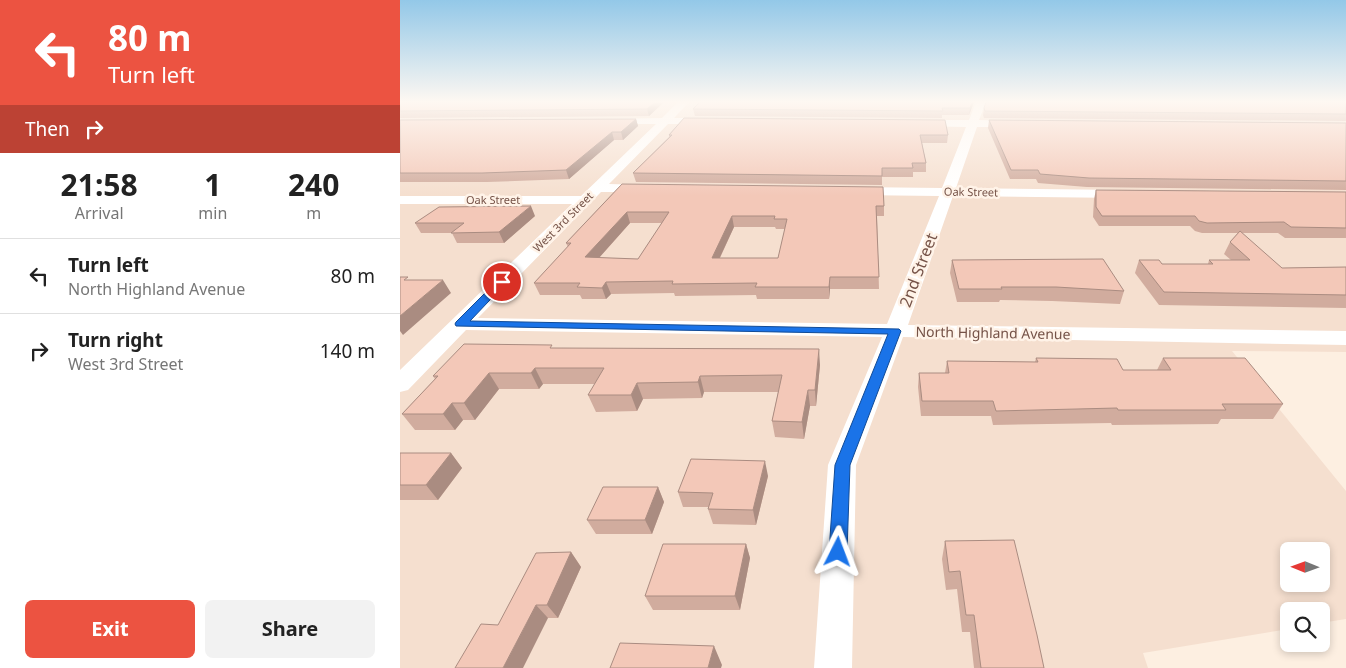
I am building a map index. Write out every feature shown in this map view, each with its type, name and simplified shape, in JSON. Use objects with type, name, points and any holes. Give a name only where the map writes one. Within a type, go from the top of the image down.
[{"type":"street","name":"West 3rd Street","points":[[403,378],[460,324],[651,133]]},
{"type":"street","name":"2nd Street","points":[[833,668],[842,465],[896,331],[970,133]]},
{"type":"street","name":"Oak Street","points":[[400,200],[591,194],[655,189]]},
{"type":"street","name":"Oak Street","points":[[840,191],[1140,194]]},
{"type":"street","name":"North Highland Avenue","points":[[460,324],[1346,338]]},
{"type":"shaded area","points":[[400,133],[1346,133],[1346,352],[1232,351],[1346,491],[1346,619],[1330,622],[1330,602],[1280,602],[1280,630],[1143,653],[1148,668],[400,668]]},
{"type":"building","points":[[400,133],[611,133],[566,170],[400,173]]},
{"type":"building","points":[[671,133],[948,133],[948,135],[920,135],[926,163],[912,163],[913,168],[882,168],[882,176],[633,173],[672,135],[669,135]]},
{"type":"building","points":[[995,133],[1346,133],[1346,181],[1089,178],[1040,174],[1038,170],[1011,170]]},
{"type":"building","points":[[622,184],[883,187],[884,206],[876,206],[879,277],[830,277],[829,287],[755,287],[757,283],[672,284],[673,281],[606,282],[602,288],[577,287],[580,283],[534,283],[571,243],[566,243]],"holes":[[[627,212],[669,212],[638,259],[585,257]],[[732,216],[775,216],[774,219],[787,219],[778,258],[712,258]]]},
{"type":"building","points":[[1096,190],[1346,192],[1346,228],[1291,227],[1284,222],[1207,223],[1199,221],[1195,216],[1102,216],[1096,207]]},
{"type":"building","points":[[531,206],[499,232],[451,233],[464,223],[415,223],[439,207]]},
{"type":"building","points":[[1240,231],[1282,268],[1346,267],[1346,295],[1164,292],[1139,260],[1159,260],[1162,264],[1213,264],[1209,260],[1250,260],[1230,242]]},
{"type":"building","points":[[1103,259],[1124,291],[1056,287],[959,289],[952,260]]},
{"type":"building","points":[[400,277],[408,277],[404,280],[443,280],[400,316]]},
{"type":"building","points":[[464,344],[552,345],[550,348],[819,349],[815,390],[808,390],[802,422],[772,421],[782,375],[700,376],[698,382],[637,383],[631,395],[588,395],[604,368],[535,368],[531,373],[489,373],[464,403],[452,403],[443,414],[402,414],[438,376],[433,376]]},
{"type":"building","points":[[1036,358],[1117,359],[1123,370],[1171,370],[1163,358],[1245,358],[1283,404],[1222,404],[1226,410],[1118,410],[1117,408],[996,411],[993,401],[922,401],[919,373],[949,373],[947,361],[1038,362]]},
{"type":"building","points":[[400,453],[451,453],[426,485],[400,485]]},
{"type":"building","points":[[691,459],[765,461],[753,510],[708,509],[713,493],[678,492]]},
{"type":"building","points":[[603,487],[658,487],[645,520],[587,520]]},
{"type":"building","points":[[1014,540],[1044,668],[981,668],[974,615],[966,615],[960,571],[949,572],[945,541]]},
{"type":"building","points":[[663,544],[746,544],[735,596],[645,596]]},
{"type":"building","points":[[571,552],[547,605],[536,605],[503,668],[455,668],[481,624],[498,625],[536,553]]},
{"type":"building","points":[[620,643],[714,646],[708,668],[610,668]]},
{"type":"route","points":[[502,282],[460,324],[896,331],[842,465],[838,552]]}]
